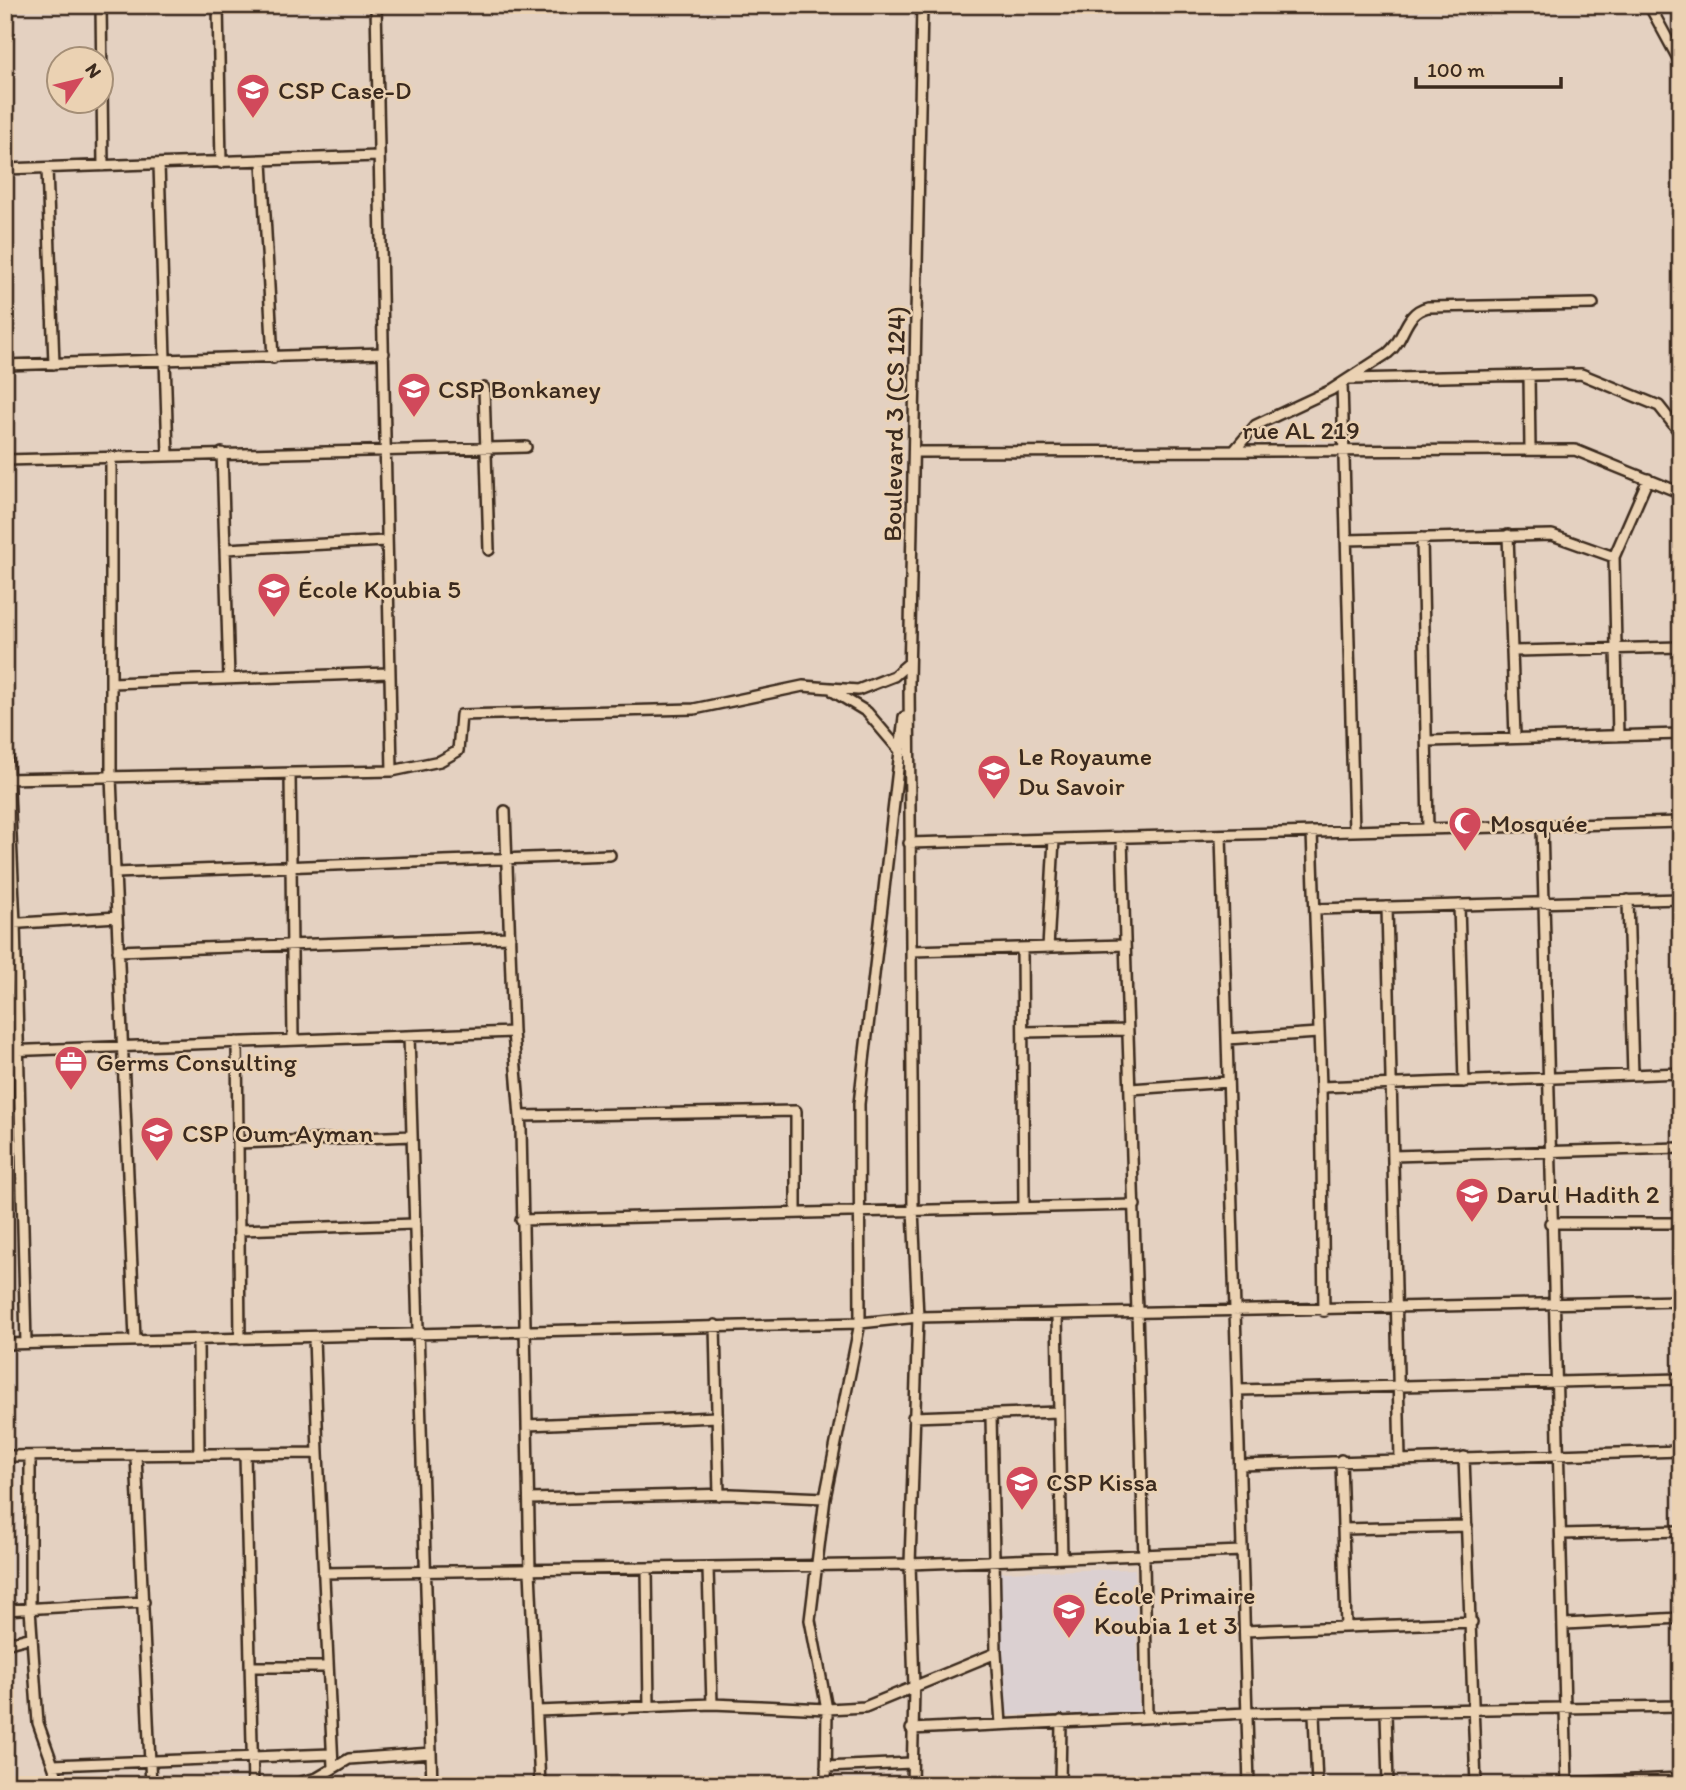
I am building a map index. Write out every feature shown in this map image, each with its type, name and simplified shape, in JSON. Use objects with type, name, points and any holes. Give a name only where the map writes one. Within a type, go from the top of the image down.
[{"type":"street","points":[[101,5],[103,166]]},
{"type":"street","points":[[218,5],[221,163]]},
{"type":"street","points":[[376,5],[391,771]]},
{"type":"street","name":"Boulevard 3 (CS 124)","points":[[912,1785],[911,1729],[914,1687],[910,1564],[918,1317],[913,1209],[909,663],[922,5]]},
{"type":"street","points":[[1649,5],[1681,64]]},
{"type":"street","points":[[5,169],[378,156]]},
{"type":"street","points":[[262,162],[273,358]]},
{"type":"street","points":[[159,164],[168,455]]},
{"type":"street","points":[[47,168],[54,363]]},
{"type":"street","points":[[1234,451],[1256,425],[1346,381],[1395,348],[1417,310],[1593,304]]},
{"type":"street","points":[[5,365],[384,353]]},
{"type":"street","points":[[1529,374],[1530,450]]},
{"type":"street","points":[[1346,381],[1581,374],[1659,406],[1681,434]]},
{"type":"street","points":[[1346,381],[1344,450],[1354,831]]},
{"type":"street","points":[[484,387],[489,550]]},
{"type":"street","points":[[5,460],[526,447]]},
{"type":"street","name":"rue AL 219","points":[[914,452],[1574,450],[1681,493]]},
{"type":"street","points":[[222,453],[229,678]]},
{"type":"street","points":[[111,457],[111,777],[135,1339]]},
{"type":"street","points":[[1618,736],[1614,557],[1648,480]]},
{"type":"street","points":[[1508,536],[1515,737]]},
{"type":"street","points":[[1346,540],[1558,536],[1614,557]]},
{"type":"street","points":[[1422,538],[1428,829]]},
{"type":"street","points":[[226,549],[386,541]]},
{"type":"street","points":[[1514,651],[1681,647]]},
{"type":"street","points":[[6,779],[391,771],[440,761],[458,751],[461,715],[694,709],[803,686],[858,690],[877,685],[909,663]]},
{"type":"street","points":[[111,683],[388,673]]},
{"type":"street","points":[[826,1785],[827,1709],[810,1620],[825,1498],[860,1323],[859,1104],[909,681]]},
{"type":"street","points":[[826,688],[867,712],[909,765]]},
{"type":"street","points":[[5,705],[10,924],[18,1051],[26,1343]]},
{"type":"street","points":[[1428,741],[1681,734]]},
{"type":"street","points":[[290,774],[293,1040]]},
{"type":"street","points":[[505,811],[513,1032],[520,1116],[530,1571],[541,1785]]},
{"type":"street","points":[[909,843],[1681,822]]},
{"type":"street","points":[[1542,826],[1541,903],[1554,1383],[1560,1456],[1565,1624],[1567,1784],[1681,1778]]},
{"type":"street","points":[[1312,832],[1321,1087],[1324,1311]]},
{"type":"street","points":[[1221,835],[1250,1785]]},
{"type":"street","points":[[1122,837],[1126,1030],[1131,1089],[1145,1556],[1147,1717]]},
{"type":"street","points":[[1048,948],[1054,839]]},
{"type":"street","points":[[115,873],[610,855]]},
{"type":"street","points":[[1316,909],[1681,899]]},
{"type":"street","points":[[1628,901],[1633,1075]]},
{"type":"street","points":[[1459,905],[1464,1082]]},
{"type":"street","points":[[1387,907],[1400,1459]]},
{"type":"street","points":[[10,924],[117,917]]},
{"type":"street","points":[[118,951],[510,937]]},
{"type":"street","points":[[912,951],[1125,945]]},
{"type":"street","points":[[1022,949],[1024,1206]]},
{"type":"street","points":[[1023,1032],[1126,1030]]},
{"type":"street","points":[[5,1051],[513,1032]]},
{"type":"street","points":[[1227,1038],[1318,1034]]},
{"type":"street","points":[[409,1036],[432,1785]]},
{"type":"street","points":[[237,1042],[240,1339]]},
{"type":"street","points":[[1321,1087],[1681,1073]]},
{"type":"street","points":[[1131,1089],[1228,1082]]},
{"type":"street","points":[[520,1116],[796,1111],[796,1212]]},
{"type":"street","points":[[238,1143],[412,1136]]},
{"type":"street","points":[[1393,1156],[1681,1148]]},
{"type":"street","points":[[521,1220],[1135,1205]]},
{"type":"street","points":[[1550,1223],[1681,1223]]},
{"type":"street","points":[[239,1230],[415,1224]]},
{"type":"street","points":[[5,1344],[860,1323],[918,1317],[1138,1315],[1681,1301]]},
{"type":"street","points":[[1057,1315],[1062,1558]]},
{"type":"street","points":[[715,1325],[719,1495]]},
{"type":"street","points":[[314,1337],[333,1766]]},
{"type":"street","points":[[198,1341],[199,1452]]},
{"type":"street","points":[[1238,1390],[1681,1379]]},
{"type":"street","points":[[913,1417],[1058,1412]]},
{"type":"street","points":[[990,1416],[996,1653],[1001,1724]]},
{"type":"street","points":[[527,1425],[717,1417]]},
{"type":"street","points":[[1240,1465],[1681,1451]]},
{"type":"street","points":[[5,1456],[199,1452],[318,1453]]},
{"type":"street","points":[[245,1454],[253,1785]]},
{"type":"street","points":[[136,1455],[151,1785]]},
{"type":"street","points":[[30,1456],[30,1609],[38,1723],[60,1785]]},
{"type":"street","points":[[1464,1457],[1476,1785]]},
{"type":"street","points":[[1341,1460],[1346,1627]]},
{"type":"street","points":[[530,1499],[719,1495],[825,1498]]},
{"type":"street","points":[[1343,1529],[1467,1526]]},
{"type":"street","points":[[1562,1534],[1681,1531]]},
{"type":"street","points":[[323,1573],[708,1569],[1242,1551]]},
{"type":"street","points":[[708,1569],[712,1704]]},
{"type":"street","points":[[647,1570],[649,1707]]},
{"type":"street","points":[[5,1610],[144,1602]]},
{"type":"street","points":[[1565,1624],[1681,1618]]},
{"type":"street","points":[[1245,1632],[1472,1622]]},
{"type":"street","points":[[5,1644],[32,1637]]},
{"type":"street","points":[[538,1711],[712,1704],[827,1709],[865,1707],[996,1653]]},
{"type":"street","points":[[251,1667],[327,1667]]},
{"type":"street","points":[[911,1729],[1247,1713],[1681,1706]]},
{"type":"street","points":[[1386,1712],[1388,1785]]},
{"type":"street","points":[[1314,1714],[1317,1785]]},
{"type":"street","points":[[1060,1785],[1061,1721]]},
{"type":"street","points":[[294,1784],[317,1778],[333,1766],[349,1759],[431,1753]]},
{"type":"street","points":[[53,1765],[331,1754]]},
{"type":"street","points":[[826,1767],[911,1763]]},
{"type":"shaded area","points":[[1135,1569],[1139,1713],[1003,1715],[999,1572]]},
{"type":"place","name":"CSP Case-D","points":[[253,120]]},
{"type":"place","name":"CSP Bonkaney","points":[[414,419]]},
{"type":"place","name":"École Koubia 5","points":[[274,619]]},
{"type":"place","name":"Le Royaume Du Savoir","points":[[994,801]]},
{"type":"place","name":"Mosquée","points":[[1465,853]]},
{"type":"place","name":"Germs Consulting","points":[[71,1092]]},
{"type":"place","name":"CSP Oum Ayman","points":[[157,1163]]},
{"type":"place","name":"Darul Hadith 2","points":[[1472,1224]]},
{"type":"place","name":"CSP Kissa","points":[[1022,1512]]},
{"type":"place","name":"École Primaire Koubia 1 et 3","points":[[1069,1640]]}]
